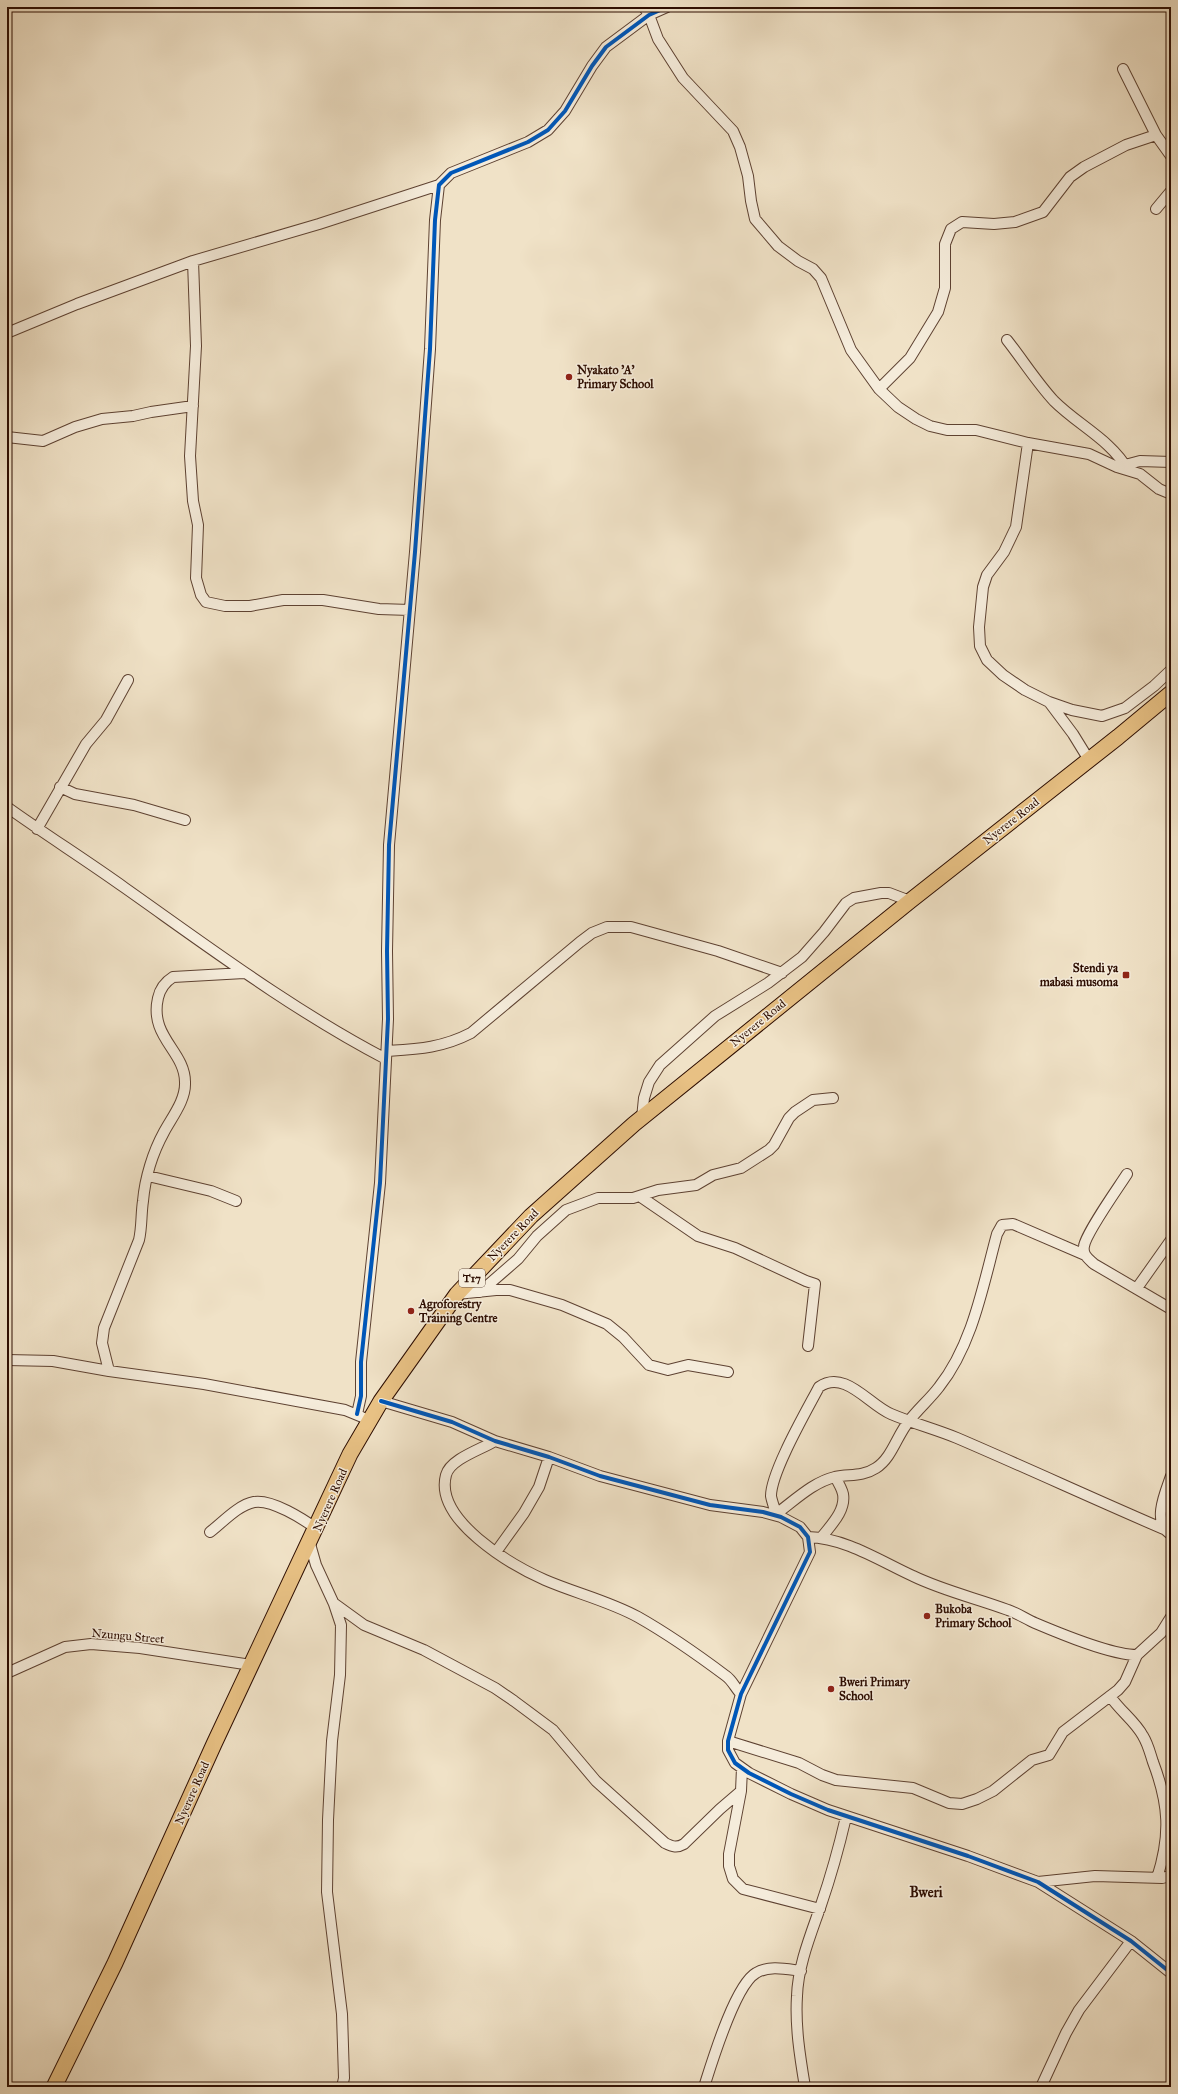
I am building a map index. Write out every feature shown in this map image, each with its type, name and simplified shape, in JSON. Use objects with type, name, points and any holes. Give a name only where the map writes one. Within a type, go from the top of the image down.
[{"type":"main road","name":"Nyerere Road","points":[[54,2087],[115,1963],[252,1665],[317,1529],[347,1461],[363,1418],[381,1401],[457,1294],[531,1216],[642,1118],[910,901],[1089,760],[1171,692]]},
{"type":"street","points":[[7,333],[77,304],[193,261],[326,222],[439,185],[451,173],[528,142],[548,130],[565,110],[592,66],[606,47],[647,11],[668,7]]},
{"type":"street","points":[[647,11],[658,39],[683,78],[733,131],[740,146],[748,176],[755,219],[778,246],[798,261],[813,269],[821,278],[850,350],[879,389],[898,406],[916,419],[930,426],[947,430],[976,430],[1028,443],[1089,454],[1117,467],[1126,468],[1140,474],[1159,489],[1171,494]]},
{"type":"street","points":[[1123,70],[1156,135],[1171,156]]},
{"type":"street","points":[[879,389],[910,358],[938,312],[945,288],[945,244],[951,229],[962,222],[994,224],[1015,222],[1043,212],[1070,177],[1084,167],[1126,145],[1156,135]]},
{"type":"street","points":[[7,1360],[53,1361],[109,1371],[212,1385],[345,1410],[363,1418],[361,1396],[361,1362],[380,1183],[386,1055],[389,845],[410,610],[430,349],[435,220],[439,185]]},
{"type":"street","points":[[1156,209],[1171,191]]},
{"type":"street","points":[[193,261],[196,346],[190,456],[193,501],[198,525],[196,578],[201,596],[206,602],[215,605],[241,606],[283,600],[334,600],[379,608],[410,610]]},
{"type":"street","points":[[1007,340],[1055,401],[1104,442],[1126,468]]},
{"type":"street","points":[[7,437],[43,441],[102,419],[133,416],[193,406]]},
{"type":"street","points":[[1028,443],[1016,526],[1004,552],[987,575],[983,587],[979,627],[980,646],[987,660],[1003,675],[1025,690],[1049,702],[1072,710],[1102,716],[1125,708],[1154,686],[1171,670]]},
{"type":"street","points":[[1126,468],[1140,461],[1171,462]]},
{"type":"street","points":[[37,829],[86,744],[106,720],[128,680]]},
{"type":"street","points":[[1049,702],[1073,734],[1089,760]]},
{"type":"street","points":[[60,787],[75,794],[134,805],[185,820]]},
{"type":"street","points":[[7,807],[125,888],[244,973],[354,1041],[386,1055],[434,1047],[456,1041],[471,1032],[580,942],[592,933],[607,927],[631,927],[711,949],[782,973]]},
{"type":"street","points":[[642,1118],[644,1098],[649,1082],[660,1065],[715,1016],[782,973],[802,957],[824,932],[846,903],[854,898],[889,893],[910,901]]},
{"type":"street","points":[[109,1371],[102,1343],[102,1335],[142,1228],[142,1202],[148,1176],[160,1138],[181,1101],[186,1083],[182,1066],[163,1036],[159,1026],[156,1007],[159,993],[167,981],[173,977],[244,973]]},
{"type":"street","points":[[480,1292],[518,1259],[537,1236],[566,1210],[598,1198],[641,1197],[658,1190],[696,1186],[713,1175],[741,1168],[774,1145],[788,1118],[795,1112],[813,1100],[832,1098]]},
{"type":"street","points":[[1085,1255],[1084,1246],[1090,1232],[1127,1174]]},
{"type":"street","points":[[148,1176],[211,1191],[236,1201]]},
{"type":"street","points":[[641,1197],[698,1236],[735,1248],[806,1282],[815,1284],[808,1346]]},
{"type":"street","points":[[381,1401],[452,1422],[495,1441],[549,1457],[600,1476],[710,1505],[776,1514],[815,1485],[835,1477],[865,1474],[878,1467],[888,1455],[908,1421],[940,1386],[956,1362],[968,1333],[997,1234],[1002,1225],[1013,1224],[1085,1255],[1094,1264],[1171,1309]]},
{"type":"street","points":[[1137,1288],[1171,1240]]},
{"type":"street","points":[[457,1294],[510,1290],[562,1305],[596,1317],[623,1337],[644,1361],[658,1368],[668,1370],[684,1364],[728,1372]]},
{"type":"street","points":[[776,1514],[771,1497],[773,1484],[806,1411],[820,1387],[825,1383],[834,1382],[849,1386],[880,1409],[958,1439],[1168,1532]]},
{"type":"street","points":[[495,1441],[460,1458],[446,1474],[445,1488],[448,1501],[455,1514],[467,1528],[496,1552],[544,1580],[637,1617],[727,1676],[741,1694]]},
{"type":"street","points":[[496,1552],[524,1513],[539,1487],[549,1457]]},
{"type":"street","points":[[1168,1532],[1161,1517],[1162,1505],[1171,1476]]},
{"type":"street","points":[[821,1538],[843,1505],[843,1494],[835,1477]]},
{"type":"street","points":[[210,1532],[243,1507],[253,1502],[260,1502],[282,1509],[317,1529]]},
{"type":"street","points":[[763,1512],[781,1517],[800,1527],[808,1537],[810,1552],[806,1564],[741,1694],[728,1741],[731,1756],[735,1763],[791,1794],[846,1817],[968,1856],[1038,1882],[1131,1941],[1171,1973]]},
{"type":"street","points":[[808,1537],[821,1538],[870,1555],[936,1586],[1010,1610],[1036,1623],[1113,1651],[1137,1655]]},
{"type":"street","points":[[310,1544],[316,1565],[334,1604],[341,1625],[342,1643],[340,1675],[332,1741],[328,1820],[327,1892],[342,2014],[344,2078],[342,2087]]},
{"type":"street","points":[[334,1604],[364,1625],[424,1650],[495,1688],[514,1701],[553,1730],[596,1781],[665,1843],[671,1846],[679,1847],[684,1844],[741,1791]]},
{"type":"street","points":[[728,1741],[799,1763],[822,1775],[836,1780],[913,1788],[949,1803],[962,1804],[993,1791],[1032,1760],[1049,1755],[1063,1732],[1110,1696],[1125,1682],[1137,1655],[1161,1633],[1171,1617]]},
{"type":"street","name":"Nzungu Street","points":[[7,1673],[65,1647],[91,1644],[140,1648],[252,1665]]},
{"type":"street","points":[[1110,1696],[1118,1709],[1135,1724],[1144,1736],[1165,1799],[1167,1836],[1157,1878]]},
{"type":"street","points":[[742,1768],[741,1791],[729,1866],[734,1879],[743,1889],[820,1909]]},
{"type":"street","points":[[805,2087],[799,2051],[796,1997],[801,1971],[834,1864],[846,1817]]},
{"type":"street","points":[[1038,1882],[1095,1876],[1157,1878],[1171,1876]]},
{"type":"street","points":[[1041,2087],[1066,2033],[1079,2010],[1131,1941]]},
{"type":"street","points":[[704,2087],[728,2019],[747,1980],[764,1970],[776,1968],[801,1971]]},
{"type":"cycle path","points":[[357,1414],[361,1396],[361,1362],[380,1183],[388,1019],[387,951],[389,845],[415,552],[430,349],[435,220],[439,185],[451,173],[528,142],[548,130],[565,111],[592,66],[606,47],[649,15],[667,7]]},
{"type":"cycle path","points":[[381,1401],[452,1422],[495,1441],[549,1457],[600,1476],[710,1505],[763,1512],[781,1517],[800,1527],[808,1537],[810,1552],[741,1694],[728,1741],[728,1750],[735,1763],[749,1773],[791,1794],[828,1810],[968,1856],[1038,1882],[1131,1941],[1171,1973]]},
{"type":"place","name":"Nyakato 'A' Primary School","points":[[569,377]]},
{"type":"place","name":"Stendi ya mabasi musoma","points":[[1126,975]]},
{"type":"place","name":"Agroforestry Training Centre","points":[[411,1311]]},
{"type":"place","name":"Bukoba Primary School","points":[[927,1616]]},
{"type":"place","name":"Bweri Primary School","points":[[831,1689]]},
{"type":"district","name":"Bweri","points":[[926,1892]]}]
